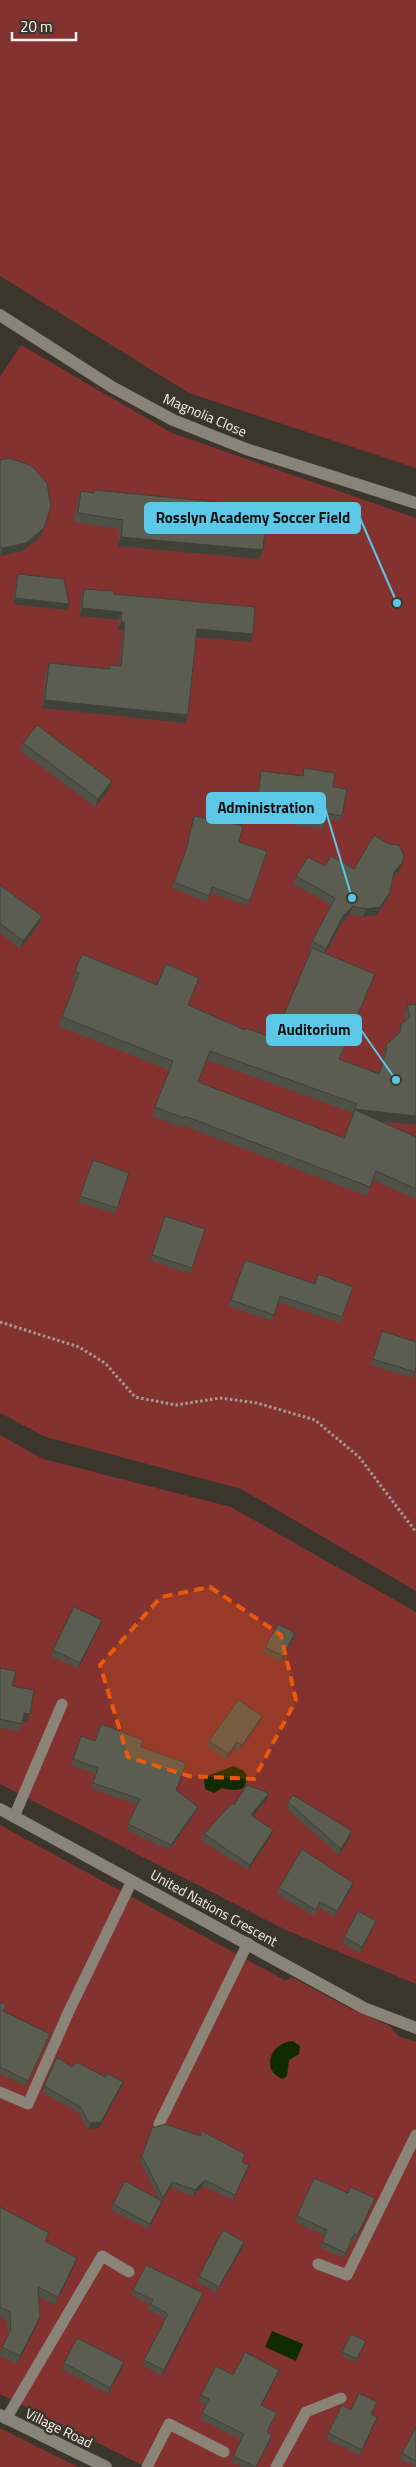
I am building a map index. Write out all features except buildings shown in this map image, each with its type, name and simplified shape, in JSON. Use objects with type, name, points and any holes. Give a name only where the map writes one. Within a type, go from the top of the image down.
[{"type":"street","name":"Magnolia Close","points":[[0,315],[112,387],[173,420],[246,449],[416,503]]},
{"type":"street","name":"United Nations Crescent","points":[[0,1809],[364,2008],[416,2028]]},
{"type":"street","name":"Village Road","points":[[3,2417],[106,2467]]},
{"type":"lane","points":[[14,1816],[62,1704]]},
{"type":"lane","points":[[0,2092],[28,2104],[69,2011],[132,1880]]},
{"type":"lane","points":[[159,2124],[248,1943]]},
{"type":"lane","points":[[318,2264],[347,2275],[416,2135]]},
{"type":"lane","points":[[3,2417],[102,2256],[130,2272]]},
{"type":"lane","points":[[276,2467],[306,2412],[341,2398]]},
{"type":"lane","points":[[148,2467],[168,2424],[224,2452]]},
{"type":"path","points":[[0,1322],[79,1347],[105,1362],[135,1397],[176,1404],[220,1398],[257,1403],[316,1420],[359,1457],[416,1532]]},
{"type":"highlighted area","points":[[210,1587],[281,1635],[296,1700],[254,1779],[189,1776],[128,1757],[100,1665],[161,1597]]},
{"type":"shaded area","points":[[0,0],[416,0],[416,468],[189,393],[0,276]]},
{"type":"shaded area","points":[[21,345],[172,433],[416,518],[416,1591],[241,1489],[46,1437],[0,1413],[0,377]]},
{"type":"shaded area","points":[[0,1435],[43,1459],[231,1507],[416,1612],[416,1984],[286,1930],[0,1784]]},
{"type":"shaded area","points":[[234,1766],[244,1771],[247,1776],[243,1788],[231,1790],[222,1788],[214,1793],[205,1789],[204,1780],[207,1776]]},
{"type":"shaded area","points":[[0,1825],[286,1981],[292,1977],[347,2007],[390,2026],[398,2036],[416,2042],[416,2467],[146,2467],[0,2394]]},
{"type":"shaded area","points":[[293,2041],[300,2046],[299,2054],[289,2060],[287,2076],[283,2079],[272,2070],[270,2064],[271,2057],[278,2046]]},
{"type":"shaded area","points":[[272,2331],[303,2344],[296,2361],[265,2347]]},
{"type":"shaded area","points":[[0,2428],[78,2467],[0,2467]]},
{"type":"place","name":"Rosslyn Academy Soccer Field","points":[[397,603]]},
{"type":"place","name":"Administration","points":[[352,898]]},
{"type":"place","name":"Auditorium","points":[[396,1080]]}]
